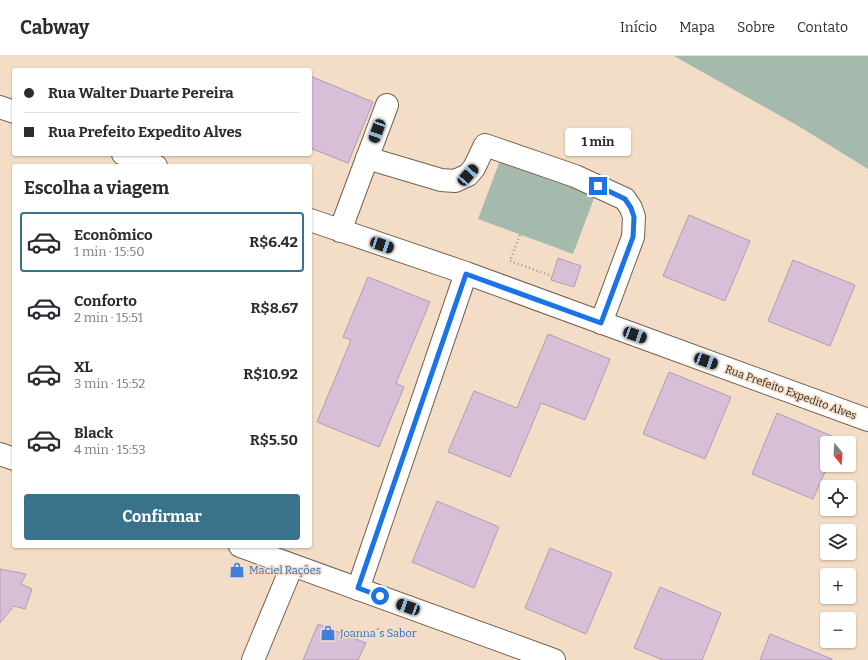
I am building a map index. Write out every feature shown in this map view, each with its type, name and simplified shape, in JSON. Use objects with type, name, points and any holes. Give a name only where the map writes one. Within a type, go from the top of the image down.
[{"type":"street","points":[[340,231],[386,105]]},
{"type":"street","points":[[0,107],[12,111]]},
{"type":"street","points":[[367,158],[441,180],[455,181],[468,175],[474,168],[485,145],[575,176],[625,199],[631,208],[634,217],[634,228],[630,245],[601,323]]},
{"type":"street","points":[[128,156],[150,164]]},
{"type":"street","name":"Rua Prefeito Expedito Alves","points":[[312,221],[466,274],[868,420]]},
{"type":"street","points":[[358,588],[466,274]]},
{"type":"street","points":[[0,454],[12,458]]},
{"type":"street","points":[[245,548],[554,660]]},
{"type":"street","points":[[253,660],[292,566]]},
{"type":"path","points":[[520,235],[510,261],[552,276]]},
{"type":"green space","points":[[674,56],[868,56],[868,169],[800,127]]},
{"type":"green space","points":[[501,158],[596,193],[573,254],[478,219]]},
{"type":"building","points":[[312,77],[373,102],[348,163],[312,149]]},
{"type":"building","points":[[689,215],[750,241],[725,301],[663,276]]},
{"type":"building","points":[[558,258],[581,266],[574,287],[551,280]]},
{"type":"building","points":[[793,260],[855,285],[830,346],[768,321]]},
{"type":"building","points":[[368,277],[430,302],[396,383],[404,387],[379,447],[317,422],[351,340],[343,337]]},
{"type":"building","points":[[548,334],[610,359],[585,420],[541,403],[510,477],[448,452],[474,391],[517,408]]},
{"type":"building","points":[[669,372],[731,397],[705,459],[643,434]]},
{"type":"building","points":[[777,413],[832,436],[820,436],[820,472],[825,472],[820,480],[813,499],[752,474]]},
{"type":"building","points":[[437,501],[499,527],[474,588],[412,562]]},
{"type":"building","points":[[550,548],[612,573],[586,634],[525,608]]},
{"type":"building","points":[[0,569],[26,574],[21,584],[32,589],[25,609],[14,606],[0,623]]},
{"type":"building","points":[[660,587],[721,613],[702,660],[663,660],[634,648]]},
{"type":"building","name":"Joanna´s Sabor","points":[[318,624],[366,643],[358,660],[303,660]]},
{"type":"building","points":[[770,634],[832,659],[832,660],[760,660]]},
{"type":"place","name":"Maciel Rações","points":[[237,570]]},
{"type":"place","name":"Joanna´s Sabor","points":[[328,633]]},
{"type":"route","points":[[380,596],[358,588],[466,274],[601,323],[633,237],[634,217],[631,208],[625,199],[598,186]]}]
